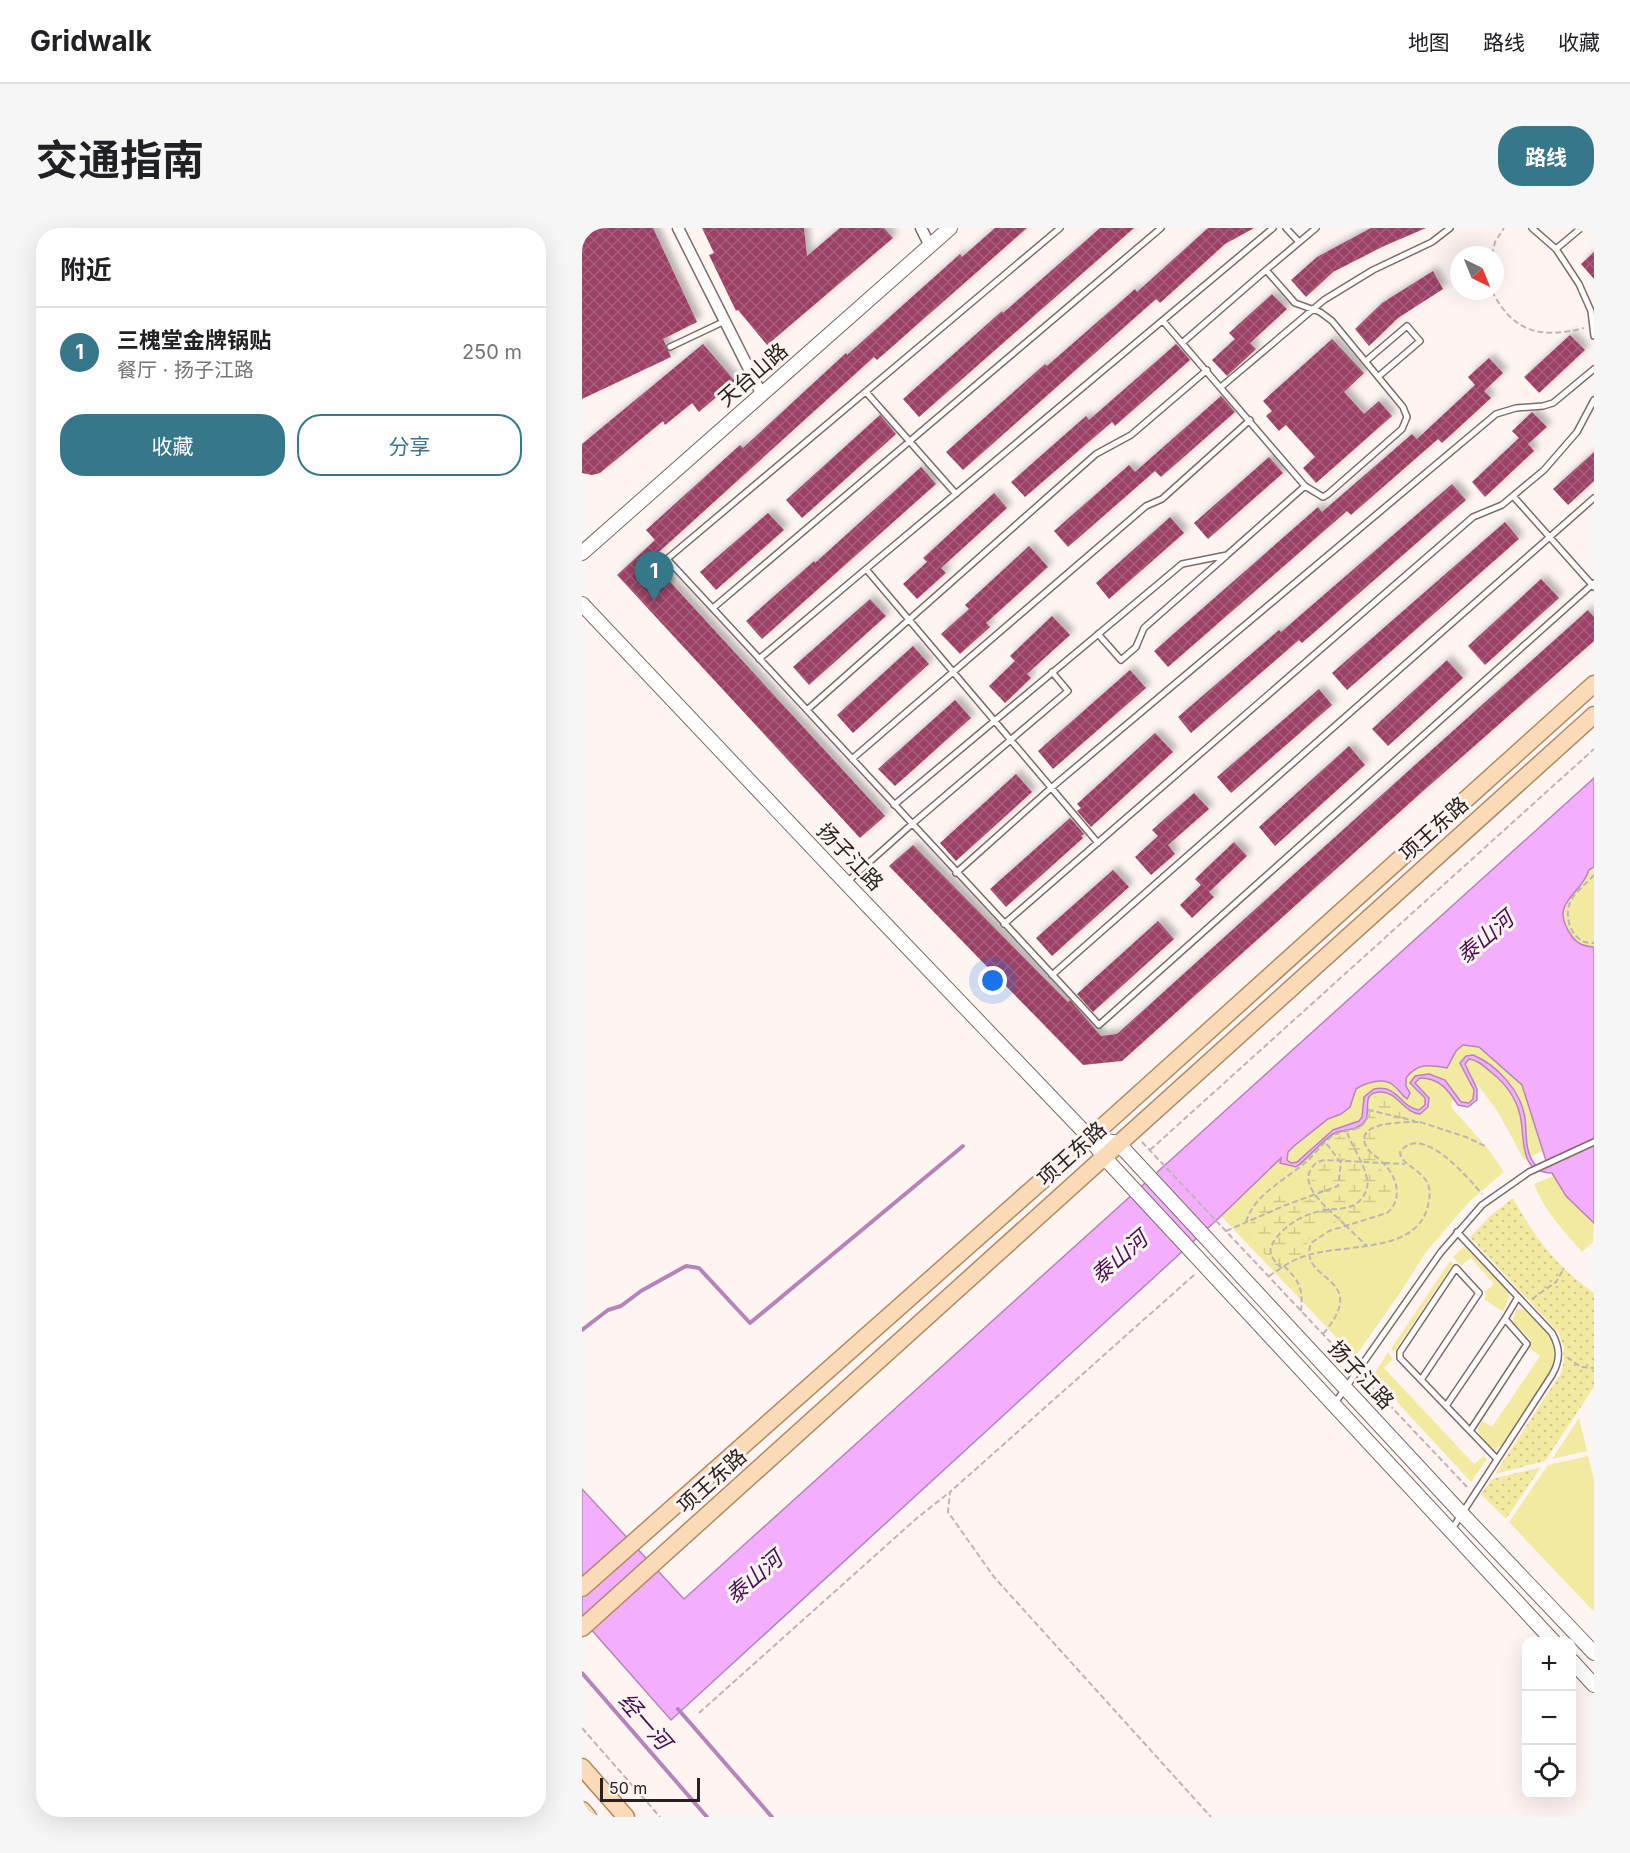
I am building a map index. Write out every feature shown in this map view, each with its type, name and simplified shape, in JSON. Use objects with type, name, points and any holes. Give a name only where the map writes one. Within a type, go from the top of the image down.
[{"type":"main road","name":"项王东路","points":[[582,1588],[1090,1138],[1594,684]]},
{"type":"main road","name":"项王东路","points":[[582,1628],[1594,715]]},
{"type":"main road","points":[[582,1767],[626,1817]]},
{"type":"main road","points":[[582,1810],[588,1817]]},
{"type":"street","points":[[678,228],[762,395]]},
{"type":"street","points":[[921,228],[930,246]]},
{"type":"street","name":"天台山路","points":[[582,553],[950,228]]},
{"type":"street","name":"扬子江路","points":[[582,604],[1090,1138],[1103,1156],[1550,1637]]},
{"type":"street","points":[[1090,1138],[1118,1143]]},
{"type":"street","name":"扬子江路","points":[[1118,1143],[1345,1389],[1594,1653]]},
{"type":"street","points":[[1576,1665],[1594,1685]]},
{"type":"lane","points":[[1060,228],[667,559],[1099,1025],[1593,585],[1513,496]]},
{"type":"lane","points":[[713,608],[1161,228]]},
{"type":"lane","points":[[759,658],[1273,228]]},
{"type":"lane","points":[[1286,228],[1299,242]]},
{"type":"lane","points":[[1182,343],[1316,228]]},
{"type":"lane","points":[[1221,387],[1311,309],[1373,270],[1432,242],[1450,228]]},
{"type":"lane","points":[[1532,228],[1556,249],[1579,284],[1591,311],[1594,336]]},
{"type":"lane","points":[[1556,249],[1581,228]]},
{"type":"lane","points":[[1163,321],[1305,486],[1323,497],[1402,429],[1407,417],[1403,407],[1332,321],[1295,303],[1266,270]]},
{"type":"lane","points":[[1587,304],[1594,300]]},
{"type":"lane","points":[[670,347],[724,321]]},
{"type":"lane","points":[[1366,361],[1407,326],[1420,341],[1378,376]]},
{"type":"lane","points":[[956,873],[1051,788],[1496,414],[1516,408],[1552,403],[1594,369]]},
{"type":"lane","points":[[807,710],[1096,454],[1131,435],[1207,370]]},
{"type":"lane","points":[[866,392],[956,494]]},
{"type":"lane","points":[[1004,924],[1473,517],[1502,505],[1544,470],[1577,432],[1594,400]]},
{"type":"lane","points":[[852,759],[1146,506],[1162,499],[1250,420]]},
{"type":"lane","points":[[1098,634],[1121,660],[1136,647],[1144,628],[1305,486]]},
{"type":"lane","points":[[1052,975],[1594,498]]},
{"type":"lane","points":[[894,805],[1182,564],[1227,555]]},
{"type":"lane","points":[[866,569],[1098,843]]},
{"type":"lane","points":[[846,883],[1068,691],[1052,672]]},
{"type":"lane","points":[[1334,1405],[1457,1232],[1488,1200],[1529,1172],[1594,1142]]},
{"type":"lane","points":[[1451,1531],[1552,1375],[1560,1355],[1552,1333],[1457,1232]]},
{"type":"lane","points":[[1421,1380],[1479,1293],[1456,1268],[1400,1352],[1400,1358],[1421,1380],[1497,1459]]},
{"type":"lane","points":[[1446,1406],[1518,1297]]},
{"type":"lane","points":[[1470,1431],[1527,1344],[1505,1319]]},
{"type":"path","points":[[1495,246],[1504,228]]},
{"type":"path","points":[[1496,300],[1510,318],[1537,332],[1553,334],[1592,326]]},
{"type":"path","points":[[1150,1150],[1594,749]]},
{"type":"path","points":[[1594,874],[1573,897],[1568,918],[1570,926],[1580,940],[1594,944]]},
{"type":"path","points":[[1246,1222],[1257,1203],[1334,1135],[1364,1124],[1369,1110],[1419,1122],[1466,1137],[1487,1147]]},
{"type":"path","points":[[1323,1334],[1335,1316],[1339,1294],[1333,1282],[1312,1266],[1309,1255],[1311,1243],[1329,1231],[1386,1213],[1393,1208],[1396,1202],[1396,1184],[1383,1163],[1365,1145],[1365,1138],[1369,1131],[1384,1124],[1419,1122]]},
{"type":"path","points":[[1301,1311],[1302,1294],[1299,1283],[1272,1259],[1271,1245],[1295,1220],[1354,1205],[1366,1192],[1368,1186],[1366,1176],[1347,1132]]},
{"type":"path","points":[[1226,1231],[1338,1186],[1341,1163],[1326,1143]]},
{"type":"path","points":[[1269,1276],[1309,1255],[1391,1241],[1405,1235],[1420,1223],[1427,1211],[1430,1196],[1428,1184],[1423,1177],[1401,1157],[1400,1152],[1411,1144],[1420,1144],[1438,1151],[1452,1161],[1488,1200]]},
{"type":"path","points":[[1159,1160],[1474,1495]]},
{"type":"path","points":[[1366,1246],[1309,1189],[1308,1180],[1311,1168],[1320,1160],[1408,1164]]},
{"type":"path","points":[[699,1713],[917,1518],[950,1492],[1205,1266]]},
{"type":"path","points":[[1526,1305],[1556,1282],[1563,1268]]},
{"type":"path","points":[[1560,1355],[1571,1358],[1581,1366],[1594,1368]]},
{"type":"path","points":[[950,1492],[948,1512],[994,1577],[1211,1817]]},
{"type":"path","points":[[582,1728],[660,1817]]},
{"type":"green space","points":[[1594,867],[1594,947],[1576,941],[1565,924],[1563,915],[1568,900],[1585,879],[1589,870]]},
{"type":"green space","points":[[1464,1045],[1479,1047],[1522,1085],[1542,1151],[1524,1160],[1498,1112],[1477,1084],[1477,1100],[1472,1106],[1461,1107],[1451,1099],[1452,1108],[1489,1150],[1504,1172],[1470,1201],[1426,1252],[1355,1357],[1221,1216],[1293,1145],[1325,1121],[1341,1114],[1356,1089],[1367,1082],[1388,1082],[1401,1095],[1406,1087],[1406,1078],[1415,1069],[1425,1066],[1447,1068],[1456,1051]]},
{"type":"green space","points":[[1382,1093],[1389,1095],[1417,1118],[1386,1120],[1377,1134],[1377,1165],[1388,1181],[1391,1193],[1387,1204],[1382,1209],[1347,1218],[1324,1228],[1307,1243],[1303,1254],[1277,1267],[1240,1228],[1254,1221],[1265,1203],[1277,1196],[1283,1195],[1299,1203],[1320,1195],[1312,1185],[1316,1169],[1324,1163],[1343,1164],[1329,1144],[1337,1137],[1368,1122],[1372,1100]]},
{"type":"green space","points":[[1553,1176],[1566,1196],[1594,1223],[1593,1242],[1582,1252],[1549,1212],[1534,1184]]},
{"type":"green space","points":[[1513,1198],[1530,1226],[1557,1262],[1594,1293],[1594,1387],[1545,1461],[1495,1474],[1561,1373],[1563,1366],[1564,1347],[1558,1332],[1470,1237],[1490,1216]]},
{"type":"green space","points":[[1463,1247],[1508,1291],[1509,1297],[1503,1312],[1484,1299],[1485,1292],[1494,1284],[1471,1258],[1461,1266],[1453,1257]]},
{"type":"green space","points":[[1450,1261],[1453,1264],[1394,1352],[1391,1349]]},
{"type":"green space","points":[[1517,1309],[1527,1310],[1547,1332],[1553,1347],[1554,1358],[1550,1372],[1502,1445],[1495,1449],[1484,1440],[1478,1428],[1482,1421],[1492,1427],[1540,1356],[1530,1349],[1531,1340],[1514,1323],[1513,1317]]},
{"type":"green space","points":[[1388,1352],[1393,1359],[1384,1368],[1474,1464],[1484,1456],[1487,1459],[1471,1482],[1373,1376]]},
{"type":"green space","points":[[1579,1418],[1587,1451],[1552,1459]]},
{"type":"green space","points":[[1588,1456],[1594,1480],[1594,1612],[1509,1522],[1548,1465]]},
{"type":"green space","points":[[1541,1467],[1506,1519],[1481,1494],[1492,1479]]},
{"type":"water","name":"泰山河","points":[[1594,778],[1594,867],[1589,870],[1585,879],[1568,900],[1563,915],[1565,924],[1576,941],[1594,947],[1594,1223],[1566,1196],[1552,1173],[1533,1167],[1528,1161],[1520,1115],[1513,1097],[1502,1082],[1478,1062],[1469,1059],[1465,1064],[1477,1089],[1477,1100],[1468,1107],[1458,1105],[1443,1086],[1427,1079],[1420,1078],[1415,1083],[1429,1098],[1428,1107],[1420,1114],[1409,1110],[1391,1095],[1374,1093],[1368,1099],[1367,1117],[1362,1124],[1331,1135],[1296,1167],[1280,1163],[1281,1158],[1221,1216],[671,1720],[582,1619],[582,1489],[684,1599]],"holes":[[[1463,1045],[1479,1047],[1522,1085],[1548,1167],[1537,1167],[1530,1156],[1523,1108],[1513,1089],[1491,1065],[1473,1055],[1466,1056],[1460,1063],[1474,1090],[1473,1099],[1469,1103],[1461,1102],[1445,1080],[1429,1074],[1415,1076],[1410,1083],[1425,1098],[1425,1105],[1419,1110],[1408,1105],[1389,1090],[1374,1089],[1364,1097],[1362,1117],[1359,1121],[1333,1130],[1297,1162],[1291,1163],[1287,1160],[1288,1152],[1294,1146],[1328,1119],[1341,1114],[1350,1107],[1356,1089],[1369,1083],[1384,1081],[1395,1087],[1407,1099],[1410,1093],[1406,1086],[1406,1078],[1415,1069],[1425,1066],[1447,1068],[1456,1051]]]},
{"type":"building","points":[[582,228],[653,228],[697,322],[663,339],[671,357],[582,399]]},
{"type":"building","points":[[702,228],[804,228],[807,256],[840,228],[884,228],[893,238],[767,345],[738,310],[736,311],[709,255],[714,253]]},
{"type":"building","points":[[995,228],[1027,228],[877,360],[874,357],[650,560],[885,816],[860,838],[617,575],[655,540],[646,530],[740,445],[743,448],[846,353],[847,355],[960,254],[962,257]]},
{"type":"building","points":[[1100,228],[1134,228],[919,417],[903,399]]},
{"type":"building","points":[[1208,228],[1254,228],[1225,244],[1160,303],[1156,299],[963,470],[946,452],[1045,364],[1047,366],[1135,289],[1137,292]]},
{"type":"building","points":[[1371,228],[1426,228],[1333,272],[1306,297],[1291,280],[1317,257]]},
{"type":"building","points":[[1594,252],[1594,279],[1581,264]]},
{"type":"building","points":[[1433,271],[1443,289],[1398,318],[1369,346],[1355,329],[1382,303]]},
{"type":"building","points":[[1272,294],[1287,309],[1250,343],[1256,349],[1227,376],[1212,360],[1235,339],[1229,333]]},
{"type":"building","points":[[1570,335],[1585,350],[1539,393],[1524,377]]},
{"type":"building","points":[[1332,339],[1364,373],[1344,392],[1364,414],[1379,401],[1392,416],[1316,483],[1303,468],[1315,457],[1286,425],[1279,431],[1266,416],[1272,411],[1263,401]]},
{"type":"building","points":[[703,344],[735,381],[699,412],[692,403],[665,425],[663,421],[600,473],[592,475],[582,473],[582,444]]},
{"type":"building","points":[[1176,344],[1190,360],[1115,426],[1112,422],[1025,497],[1011,482],[1086,416],[1089,420]]},
{"type":"building","points":[[1489,358],[1503,373],[1484,391],[1491,398],[1442,443],[1438,439],[1351,515],[1347,511],[1168,667],[1154,651],[1318,507],[1322,512],[1412,434],[1417,439],[1475,385],[1468,377]]},
{"type":"building","points":[[1221,396],[1235,412],[1161,477],[1155,471],[1068,547],[1054,531],[1129,465],[1135,472]]},
{"type":"building","points":[[1532,412],[1547,427],[1528,444],[1534,451],[1485,497],[1472,482],[1519,438],[1512,431]]},
{"type":"building","points":[[880,415],[896,434],[802,518],[786,500]]},
{"type":"building","points":[[1594,452],[1594,481],[1568,505],[1553,489]]},
{"type":"building","points":[[1269,457],[1283,473],[1208,539],[1194,523]]},
{"type":"building","points":[[921,467],[936,484],[762,639],[746,621],[814,561],[815,563]]},
{"type":"building","points":[[1452,484],[1466,500],[1302,643],[1299,640],[1191,733],[1178,717],[1279,630],[1281,632]]},
{"type":"building","points":[[994,493],[1007,508],[941,568],[946,573],[917,599],[903,584],[927,562],[923,558]]},
{"type":"building","points":[[768,513],[784,530],[716,590],[700,572]]},
{"type":"building","points":[[1170,517],[1184,533],[1109,599],[1096,583]]},
{"type":"building","points":[[1505,522],[1519,539],[1347,690],[1332,673]]},
{"type":"building","points":[[1029,546],[1048,567],[986,623],[990,627],[960,654],[941,634],[969,609],[965,605]]},
{"type":"building","points":[[1541,579],[1559,598],[1485,665],[1468,646]]},
{"type":"building","points":[[870,599],[886,616],[809,685],[793,667]]},
{"type":"building","points":[[1588,610],[1594,617],[1594,641],[1122,1061],[1083,1065],[889,866],[913,845],[1068,1002],[1070,1000],[1101,1036],[1117,1034]]},
{"type":"building","points":[[1052,616],[1070,635],[1027,674],[1031,678],[1005,703],[989,686],[1015,661],[1010,656]]},
{"type":"building","points":[[913,646],[929,664],[853,733],[837,715]]},
{"type":"building","points":[[1447,660],[1463,678],[1388,746],[1372,729]]},
{"type":"building","points":[[1130,670],[1146,688],[1053,769],[1038,751]]},
{"type":"building","points":[[1319,689],[1332,705],[1231,793],[1217,777]]},
{"type":"building","points":[[955,700],[971,718],[895,786],[878,769]]},
{"type":"building","points":[[1155,733],[1173,752],[1091,827],[1077,811],[1081,808],[1077,804]]},
{"type":"building","points":[[1349,746],[1365,765],[1275,846],[1259,827]]},
{"type":"building","points":[[1016,774],[1032,792],[956,861],[940,843]]},
{"type":"building","points":[[1194,793],[1209,809],[1168,845],[1175,854],[1151,875],[1135,857],[1158,836],[1152,830]]},
{"type":"building","points":[[1070,818],[1084,834],[1081,836],[1083,838],[1006,907],[990,889]]},
{"type":"building","points":[[1234,842],[1247,856],[1209,892],[1214,897],[1192,918],[1180,905],[1201,885],[1195,879]]},
{"type":"building","points":[[1113,870],[1129,887],[1052,956],[1036,938]]},
{"type":"building","points":[[1158,921],[1174,939],[1093,1012],[1077,994]]},
{"type":"waterway","points":[[582,1330],[608,1310],[621,1306],[641,1291],[686,1266],[699,1268],[750,1323],[963,1146]]},
{"type":"waterway","name":"经一河","points":[[582,1673],[707,1817]]},
{"type":"waterway","points":[[678,1709],[772,1817]]},
{"type":"place","name":"三槐堂金牌锅贴","points":[[654,601]]}]
